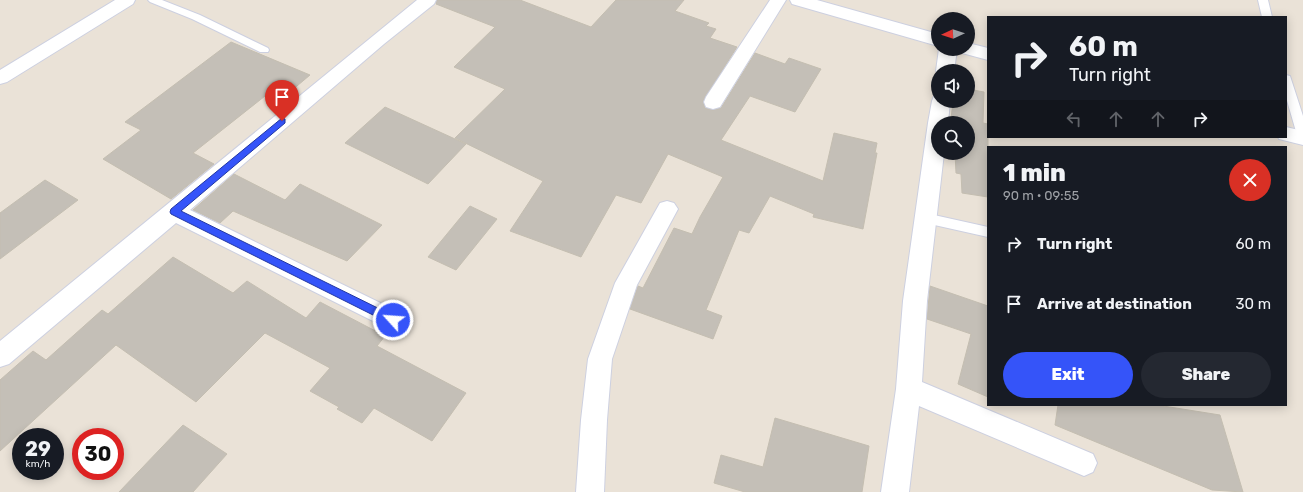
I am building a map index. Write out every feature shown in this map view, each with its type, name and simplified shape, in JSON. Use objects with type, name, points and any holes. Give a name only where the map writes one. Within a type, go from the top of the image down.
[{"type":"street","points":[[0,78],[127,0]]},
{"type":"street","points":[[0,356],[378,40],[428,0]]},
{"type":"street","points":[[713,102],[778,0]]},
{"type":"street","points":[[798,0],[931,38]]},
{"type":"street","points":[[975,51],[987,54]]},
{"type":"street","points":[[1287,134],[1303,137]]},
{"type":"street","points":[[895,492],[909,389],[915,301],[933,160]]},
{"type":"street","points":[[590,492],[593,428],[600,359],[626,283],[667,209]]},
{"type":"street","points":[[174,212],[393,320]]},
{"type":"street","points":[[909,389],[1084,463]]},
{"type":"lane","points":[[152,0],[196,18],[264,50]]},
{"type":"lane","points":[[1263,0],[1268,16]]},
{"type":"lane","points":[[1287,82],[1303,137]]},
{"type":"lane","points":[[925,218],[987,232]]},
{"type":"building","points":[[437,0],[520,0],[591,27],[616,0],[684,0],[675,11],[709,23],[706,26],[716,29],[710,38],[737,47],[703,101],[705,108],[713,110],[721,108],[755,53],[785,64],[789,58],[821,69],[795,112],[750,96],[721,140],[823,181],[834,133],[877,143],[875,153],[877,153],[863,229],[813,217],[814,214],[770,196],[749,233],[739,230],[706,310],[722,316],[713,339],[630,309],[638,286],[643,288],[674,228],[692,234],[723,177],[668,154],[641,203],[616,195],[581,257],[510,231],[543,181],[455,138],[505,89],[454,67],[495,27],[436,4]]},
{"type":"building","points":[[231,42],[310,75],[278,102],[265,96],[193,153],[214,164],[171,199],[103,159],[141,130],[125,122]]},
{"type":"building","points":[[975,90],[984,92],[983,123],[987,124],[988,138],[987,197],[962,193],[961,174],[956,173],[955,160],[975,160],[975,116],[951,116],[952,108],[975,108]]},
{"type":"building","points":[[385,107],[466,144],[428,184],[345,143]]},
{"type":"building","points":[[234,174],[285,200],[300,184],[382,225],[347,261],[233,211],[220,223],[193,210]]},
{"type":"building","points":[[45,180],[78,200],[0,259],[0,213]]},
{"type":"building","points":[[470,206],[497,219],[456,270],[428,257]]},
{"type":"building","points":[[173,257],[233,293],[247,281],[306,318],[320,302],[385,336],[377,346],[466,393],[432,441],[374,408],[362,423],[337,409],[339,407],[310,391],[330,368],[265,333],[196,402],[116,345],[25,428],[12,428],[12,440],[0,451],[0,380],[33,351],[46,360],[102,310],[108,314]]},
{"type":"building","points":[[930,286],[987,306],[987,397],[958,384],[971,334],[927,319]]},
{"type":"building","points":[[1058,406],[1163,406],[1220,415],[1243,492],[1212,490],[1055,425]]},
{"type":"building","points":[[775,418],[869,446],[862,492],[745,492],[714,483],[721,455],[763,467]]},
{"type":"building","points":[[183,425],[227,454],[193,492],[119,492]]},
{"type":"route","points":[[282,121],[174,212],[393,320]]}]
